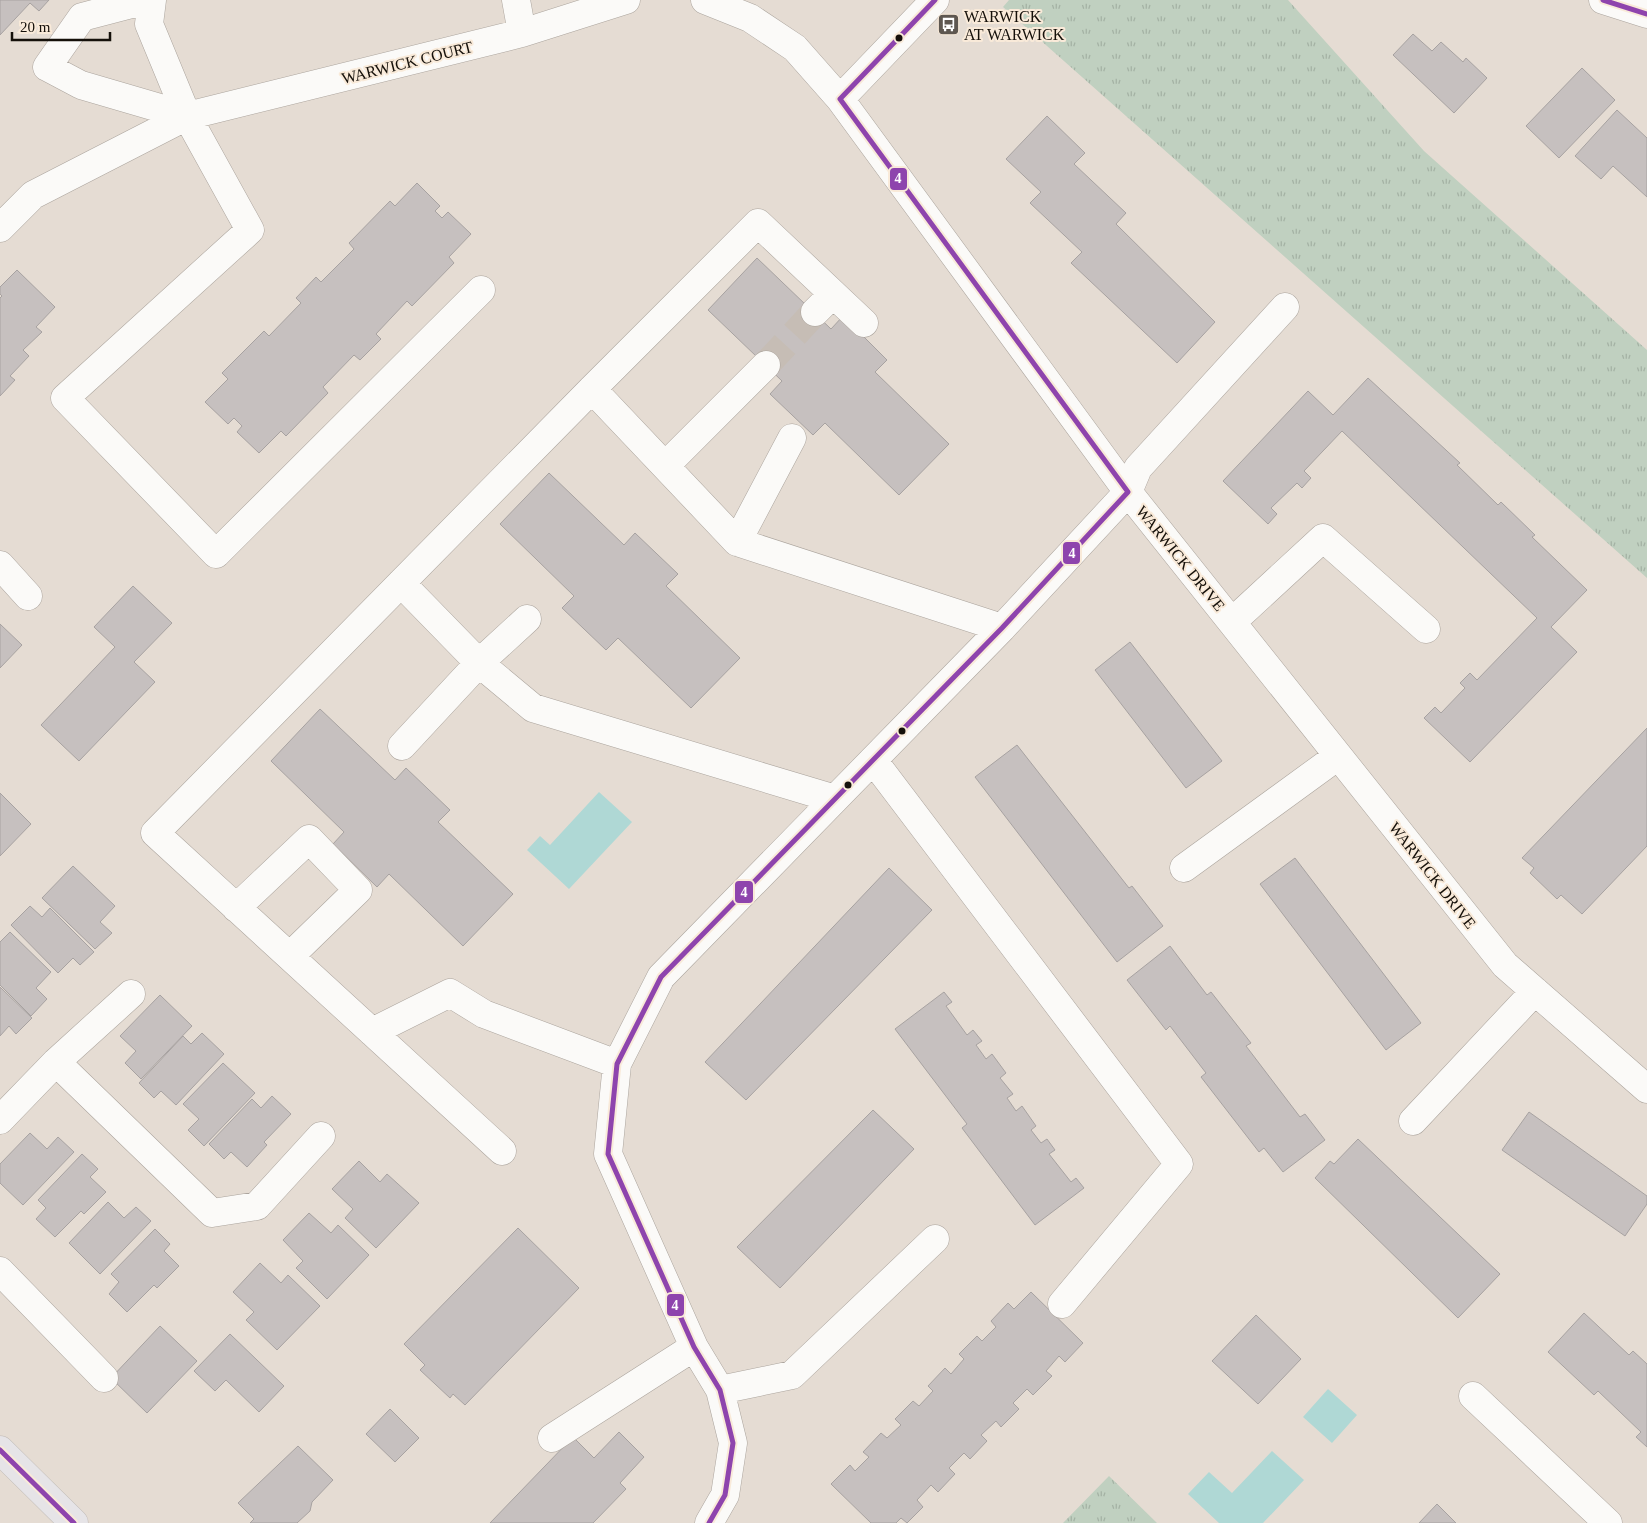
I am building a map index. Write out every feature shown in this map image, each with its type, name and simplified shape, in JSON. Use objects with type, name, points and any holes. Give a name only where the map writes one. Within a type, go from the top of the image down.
[{"type":"main road","points":[[0,1450],[74,1523]]},
{"type":"street","points":[[147,0],[82,17],[47,67],[81,85],[187,116]]},
{"type":"street","points":[[152,0],[149,24],[187,116],[250,230],[65,398],[216,554],[481,290]]},
{"type":"street","points":[[516,0],[522,33]]},
{"type":"street","name":"WARWICK COURT","points":[[0,228],[33,195],[187,116],[522,33],[626,0]]},
{"type":"street","points":[[705,0],[750,18],[795,48],[840,99],[935,0]]},
{"type":"street","points":[[1603,0],[1646,12]]},
{"type":"street","name":"WARWICK DRIVE","points":[[840,99],[1128,492],[1505,965],[1647,1089]]},
{"type":"street","points":[[502,1151],[155,833],[758,223],[824,303],[864,323]]},
{"type":"street","points":[[708,1523],[725,1495],[733,1442],[720,1390],[694,1347],[608,1154],[616,1064],[661,977],[1002,628],[1128,492],[1138,468],[1285,308]]},
{"type":"street","points":[[665,466],[766,365]]},
{"type":"street","points":[[592,389],[737,542],[1002,628]]},
{"type":"street","points":[[737,542],[792,438]]},
{"type":"street","points":[[1232,622],[1323,538],[1426,629]]},
{"type":"street","points":[[0,565],[28,596]]},
{"type":"street","points":[[401,583],[479,663],[533,708],[835,799]]},
{"type":"street","points":[[402,746],[479,663],[527,619]]},
{"type":"street","points":[[1184,868],[1338,756]]},
{"type":"street","points":[[873,760],[1179,1164],[1062,1304]]},
{"type":"street","points":[[236,908],[309,838],[358,890],[290,956]]},
{"type":"street","points":[[1414,1121],[1535,991]]},
{"type":"street","points":[[372,1032],[450,993],[484,1014],[616,1064]]},
{"type":"street","points":[[0,1120],[56,1062],[131,994]]},
{"type":"street","points":[[56,1062],[212,1213],[258,1206],[322,1136]]},
{"type":"street","points":[[720,1390],[792,1375],[936,1239]]},
{"type":"street","points":[[0,1271],[104,1378]]},
{"type":"street","points":[[552,1438],[694,1347]]},
{"type":"street","points":[[1473,1396],[1608,1523]]},
{"type":"green space","points":[[1009,0],[1288,0],[1424,151],[1647,350],[1647,578],[1003,7]]},
{"type":"green space","points":[[1109,1476],[1157,1523],[1063,1523]]},
{"type":"water","points":[[599,792],[632,822],[569,889],[527,850],[540,836],[550,845]]},
{"type":"water","points":[[1328,1389],[1357,1415],[1332,1443],[1303,1417]]},
{"type":"water","points":[[1272,1451],[1304,1480],[1263,1523],[1219,1523],[1188,1494],[1209,1472],[1232,1493]]},
{"type":"building","points":[[0,0],[49,0],[39,11],[30,3],[0,35]]},
{"type":"building","points":[[1413,34],[1432,51],[1441,42],[1463,62],[1466,58],[1487,78],[1454,113],[1393,55]]},
{"type":"building","points":[[1582,68],[1615,100],[1559,158],[1526,126]]},
{"type":"building","points":[[1617,110],[1647,138],[1647,197],[1613,166],[1601,179],[1575,156]]},
{"type":"building","points":[[1047,116],[1085,153],[1074,164],[1126,213],[1116,224],[1215,322],[1177,363],[1071,263],[1082,252],[1030,203],[1041,192],[1006,159]]},
{"type":"building","points":[[417,183],[440,206],[435,211],[442,218],[448,212],[471,234],[449,257],[454,263],[412,306],[407,301],[376,334],[381,339],[360,360],[354,355],[323,387],[328,393],[286,436],[281,431],[259,453],[237,432],[242,426],[234,418],[228,424],[205,402],[228,379],[222,373],[264,331],[269,336],[301,303],[296,298],[316,277],[321,282],[354,249],[349,243],[390,201],[395,206]]},
{"type":"building","points":[[757,258],[831,329],[843,316],[887,360],[875,372],[949,444],[899,495],[825,423],[813,435],[770,394],[782,381],[708,310]]},
{"type":"building","points":[[17,270],[55,307],[36,327],[42,332],[23,350],[29,356],[10,376],[15,380],[0,396],[0,298],[2,296],[0,294],[0,287]]},
{"type":"building","points":[[1368,378],[1460,463],[1457,465],[1498,505],[1501,502],[1535,535],[1532,537],[1587,590],[1551,627],[1577,652],[1470,762],[1424,718],[1435,707],[1441,713],[1465,688],[1460,683],[1470,673],[1477,680],[1537,618],[1342,431],[1304,471],[1311,478],[1302,488],[1297,483],[1271,508],[1277,514],[1268,524],[1223,481],[1308,391],[1333,415]]},
{"type":"building","points":[[549,473],[624,545],[635,533],[678,574],[666,586],[740,658],[691,708],[618,638],[606,650],[562,608],[574,596],[500,524]]},
{"type":"building","points":[[133,586],[172,623],[134,662],[155,682],[79,761],[41,725],[115,647],[94,627]]},
{"type":"building","points":[[0,624],[22,645],[0,668]]},
{"type":"building","points":[[1130,642],[1222,761],[1186,788],[1095,670]]},
{"type":"building","points":[[320,709],[395,780],[406,768],[450,810],[438,822],[513,894],[463,946],[389,874],[377,887],[333,844],[344,832],[271,761]]},
{"type":"building","points":[[1647,728],[1647,846],[1582,914],[1561,895],[1557,899],[1530,873],[1534,868],[1522,858]]},
{"type":"building","points":[[1017,745],[1129,888],[1132,886],[1163,926],[1117,962],[975,777]]},
{"type":"building","points":[[0,793],[31,824],[0,856]]},
{"type":"building","points":[[1295,858],[1421,1023],[1386,1050],[1260,884]]},
{"type":"building","points":[[73,866],[115,906],[100,922],[112,933],[95,949],[42,898]]},
{"type":"building","points":[[889,868],[932,910],[746,1100],[705,1062]]},
{"type":"building","points":[[30,906],[42,917],[50,908],[94,952],[80,965],[73,958],[58,973],[11,925]]},
{"type":"building","points":[[10,932],[51,972],[36,988],[47,999],[31,1016],[0,985],[0,942]]},
{"type":"building","points":[[1170,946],[1207,995],[1211,992],[1251,1043],[1246,1046],[1300,1117],[1305,1114],[1325,1140],[1283,1172],[1264,1148],[1259,1152],[1201,1077],[1206,1073],[1170,1026],[1166,1030],[1127,980]]},
{"type":"building","points":[[0,987],[32,1018],[16,1034],[9,1026],[0,1036]]},
{"type":"building","points":[[944,992],[952,1002],[946,1006],[967,1035],[973,1030],[982,1041],[976,1045],[986,1059],[992,1054],[1006,1073],[1000,1078],[1013,1094],[1007,1098],[1016,1111],[1022,1106],[1036,1126],[1031,1130],[1041,1143],[1047,1139],[1055,1150],[1049,1154],[1071,1182],[1076,1178],[1084,1188],[1035,1225],[962,1128],[967,1124],[895,1029]]},
{"type":"building","points":[[160,995],[192,1026],[141,1079],[125,1063],[136,1051],[120,1036]]},
{"type":"building","points":[[202,1033],[224,1054],[176,1105],[161,1091],[154,1098],[139,1083],[183,1036],[191,1044]]},
{"type":"building","points":[[223,1063],[255,1093],[204,1146],[188,1130],[199,1119],[183,1104]]},
{"type":"building","points":[[272,1096],[291,1114],[264,1142],[267,1145],[247,1167],[231,1152],[224,1159],[209,1144],[252,1099],[261,1108]]},
{"type":"building","points":[[873,1110],[914,1149],[780,1288],[737,1247]]},
{"type":"building","points":[[1529,1112],[1647,1196],[1647,1204],[1625,1236],[1502,1150]]},
{"type":"building","points":[[30,1133],[47,1149],[58,1137],[74,1152],[23,1205],[0,1183],[0,1164]]},
{"type":"building","points":[[1358,1139],[1500,1274],[1458,1318],[1315,1178],[1330,1161],[1334,1164]]},
{"type":"building","points":[[82,1154],[98,1169],[90,1177],[106,1192],[84,1214],[81,1211],[55,1237],[36,1219],[46,1208],[38,1200]]},
{"type":"building","points":[[359,1161],[380,1182],[387,1174],[419,1203],[376,1248],[345,1218],[353,1209],[332,1189]]},
{"type":"building","points":[[108,1202],[124,1218],[136,1207],[151,1221],[100,1274],[69,1243]]},
{"type":"building","points":[[309,1213],[331,1233],[338,1225],[369,1255],[327,1299],[296,1268],[303,1261],[283,1240]]},
{"type":"building","points":[[518,1228],[579,1288],[465,1405],[453,1394],[450,1398],[420,1370],[425,1365],[404,1344]]},
{"type":"building","points":[[155,1229],[170,1244],[164,1251],[179,1266],[157,1288],[154,1285],[127,1312],[109,1294],[119,1282],[111,1274]]},
{"type":"building","points":[[260,1263],[281,1283],[288,1275],[320,1306],[277,1350],[246,1320],[254,1312],[233,1292]]},
{"type":"building","points":[[1031,1292],[1083,1343],[1065,1362],[1059,1356],[1046,1371],[1052,1376],[1033,1395],[1027,1389],[1013,1403],[1019,1409],[1001,1427],[996,1421],[981,1435],[987,1441],[970,1459],[964,1453],[949,1468],[955,1474],[938,1492],[931,1485],[917,1500],[923,1507],[907,1523],[901,1518],[896,1523],[871,1523],[831,1484],[850,1465],[855,1471],[869,1457],[863,1452],[881,1433],[887,1438],[901,1425],[895,1419],[913,1401],[919,1406],[933,1391],[928,1386],[945,1368],[951,1374],[964,1359],[959,1354],[977,1336],[982,1341],[996,1327],[991,1321],[1008,1303],[1014,1309]]},
{"type":"building","points":[[1584,1313],[1629,1355],[1633,1351],[1647,1364],[1647,1447],[1636,1437],[1641,1432],[1598,1391],[1594,1395],[1548,1352]]},
{"type":"building","points":[[1256,1315],[1301,1359],[1258,1404],[1212,1361]]},
{"type":"building","points":[[160,1326],[197,1361],[147,1413],[111,1378]]},
{"type":"building","points":[[230,1334],[284,1386],[259,1412],[226,1380],[215,1391],[194,1371]]},
{"type":"building","points":[[390,1409],[419,1438],[395,1462],[366,1434]]},
{"type":"building","points":[[619,1432],[644,1457],[620,1483],[626,1489],[593,1523],[490,1523],[573,1437],[594,1458]]},
{"type":"building","points":[[298,1446],[333,1480],[312,1502],[310,1511],[297,1523],[250,1523],[254,1519],[238,1503]]},
{"type":"building","points":[[1437,1504],[1456,1523],[1419,1523]]},
{"type":"tunnel","points":[[766,365],[815,312]]},
{"type":"transit line","name":"4","points":[[709,1523],[725,1495],[733,1443],[720,1390],[694,1347],[608,1154],[617,1064],[661,977],[1002,628],[1128,492],[840,99],[935,0]]},
{"type":"transit line","name":"4","points":[[1603,0],[1647,14]]},
{"type":"transit line","name":"4","points":[[0,1450],[74,1523]]},
{"type":"place","name":"WARWICK AT WARWICK","points":[[948,25]]}]
